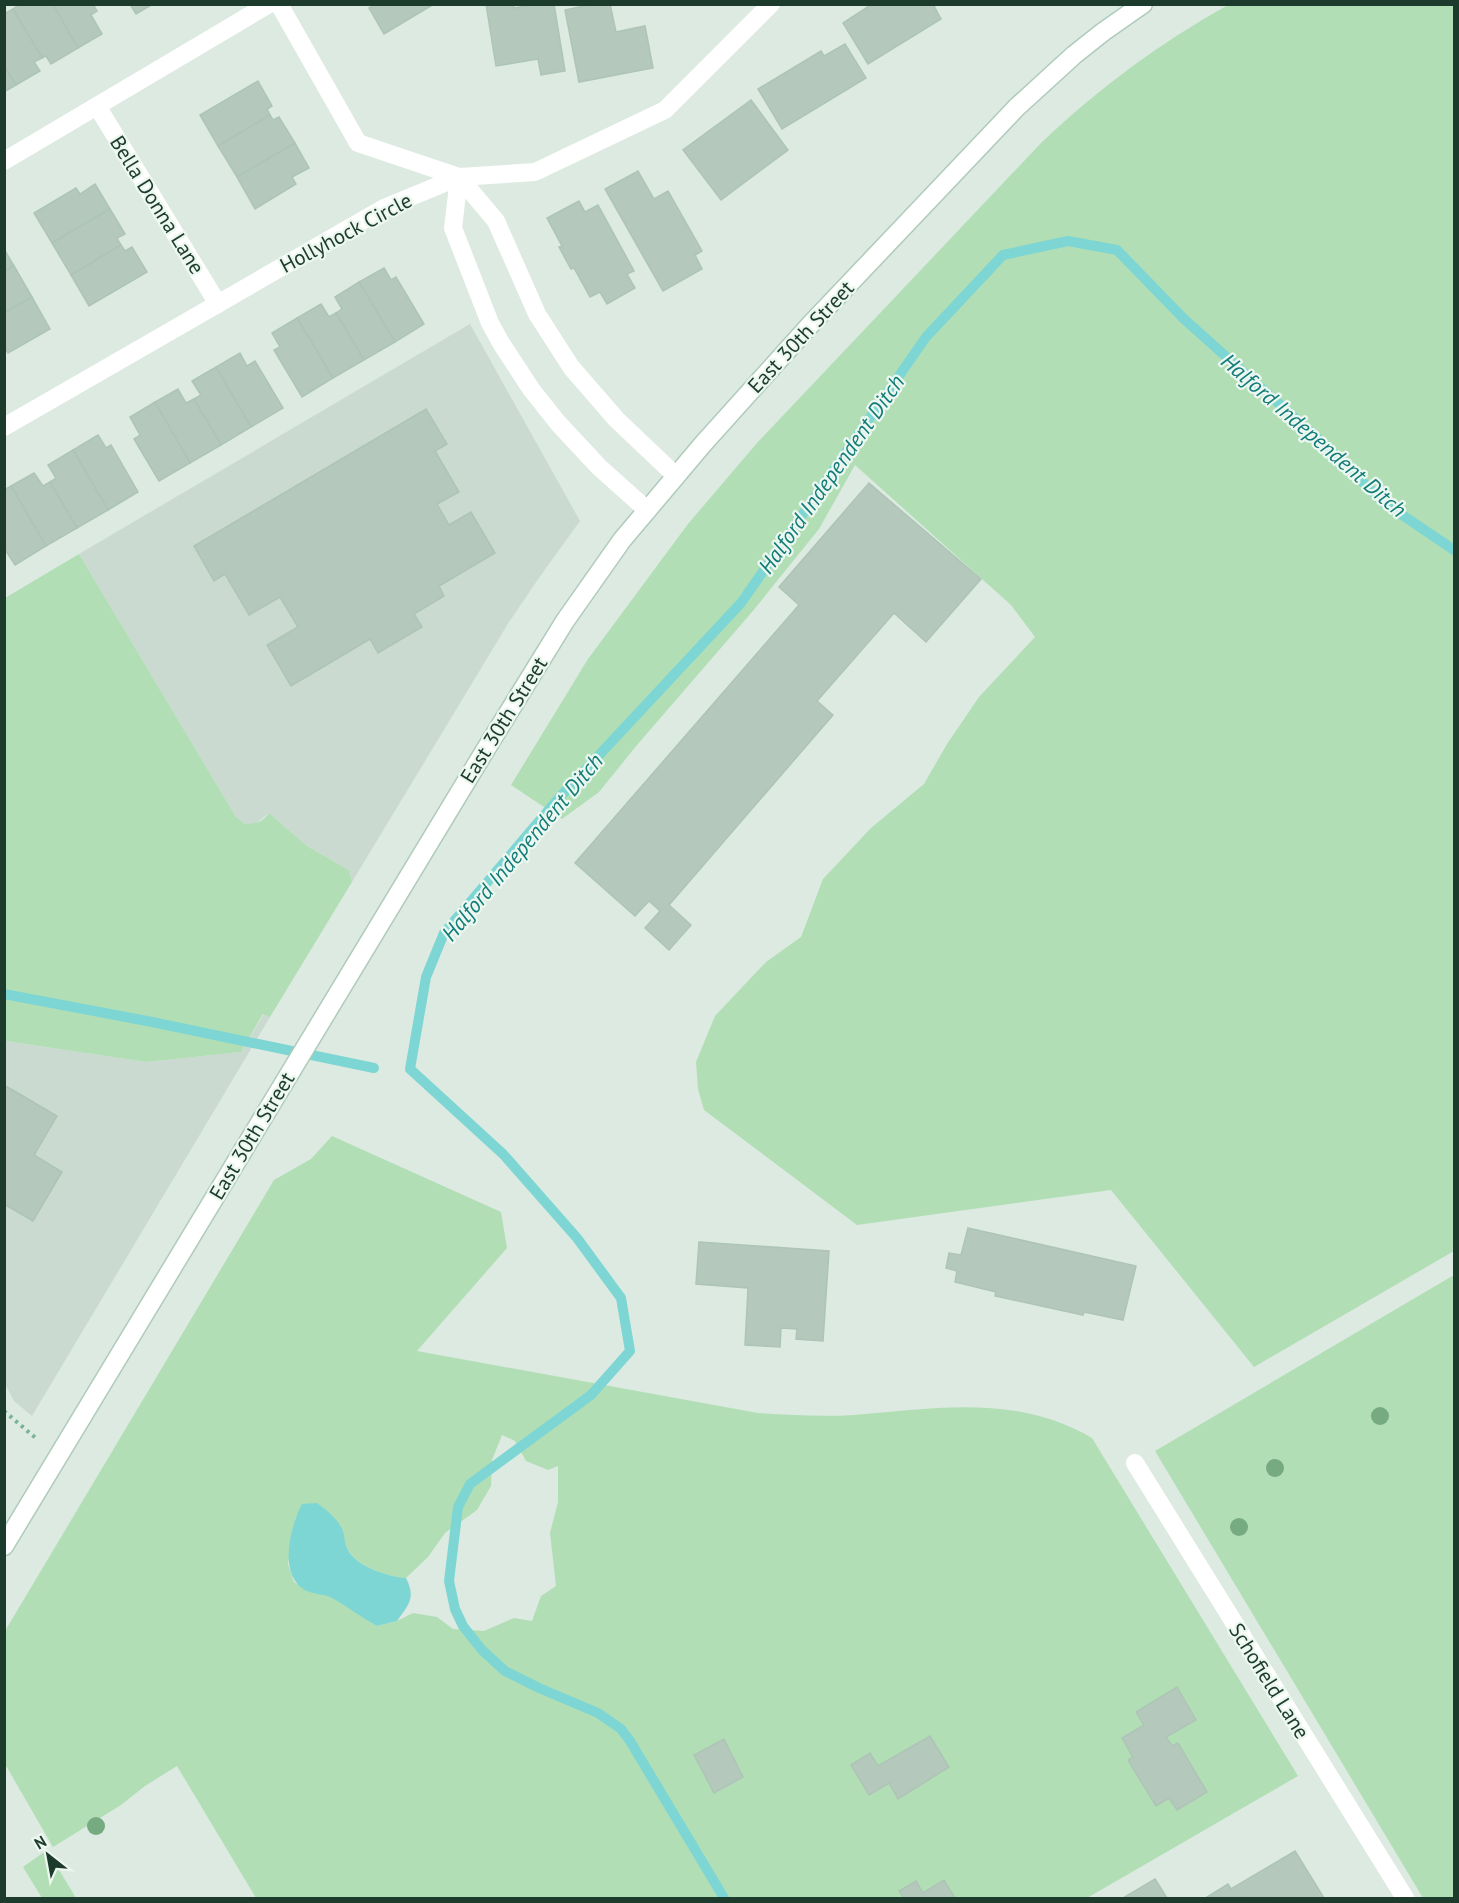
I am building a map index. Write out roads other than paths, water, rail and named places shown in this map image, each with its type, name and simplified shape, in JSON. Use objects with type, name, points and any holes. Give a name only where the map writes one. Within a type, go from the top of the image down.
[{"type":"street","points":[[4,160],[269,4]]},
{"type":"street","name":"Hollyhock Circle","points":[[279,4],[358,143],[459,177]]},
{"type":"street","points":[[459,177],[535,172],[666,110],[771,4]]},
{"type":"street","name":"East 30th Street","points":[[4,1546],[486,747],[593,579],[676,476],[810,325],[1017,107],[1074,55],[1143,4]]},
{"type":"street","name":"Bella Donna Lane","points":[[96,106],[218,304]]},
{"type":"street","points":[[459,177],[496,221],[537,314],[571,367],[616,419],[676,476]]},
{"type":"street","points":[[459,177],[453,228],[490,323],[501,343],[531,389],[558,423],[599,467],[647,510]]},
{"type":"street","name":"Hollyhock Circle","points":[[4,428],[384,208],[459,177]]},
{"type":"street","name":"Schofield Lane","points":[[1135,1463],[1404,1899]]},
{"type":"water","points":[[317,1503],[340,1525],[347,1548],[357,1560],[382,1573],[406,1578],[411,1596],[410,1601],[397,1621],[377,1626],[334,1599],[307,1591],[298,1584],[292,1575],[289,1563],[290,1538],[302,1504]]},
{"type":"waterway","name":"Halford Independent Ditch","points":[[724,1898],[621,1729],[598,1713],[505,1671],[482,1650],[463,1626],[455,1609],[449,1581],[458,1507],[470,1484],[591,1395],[630,1351],[621,1298],[577,1238],[503,1154],[410,1069],[426,977],[444,933],[558,799],[741,603],[926,337],[1003,255],[1068,241],[1117,250],[1184,319],[1325,445],[1383,502],[1454,550]]},
{"type":"waterway","points":[[4,994],[374,1068]]}]
